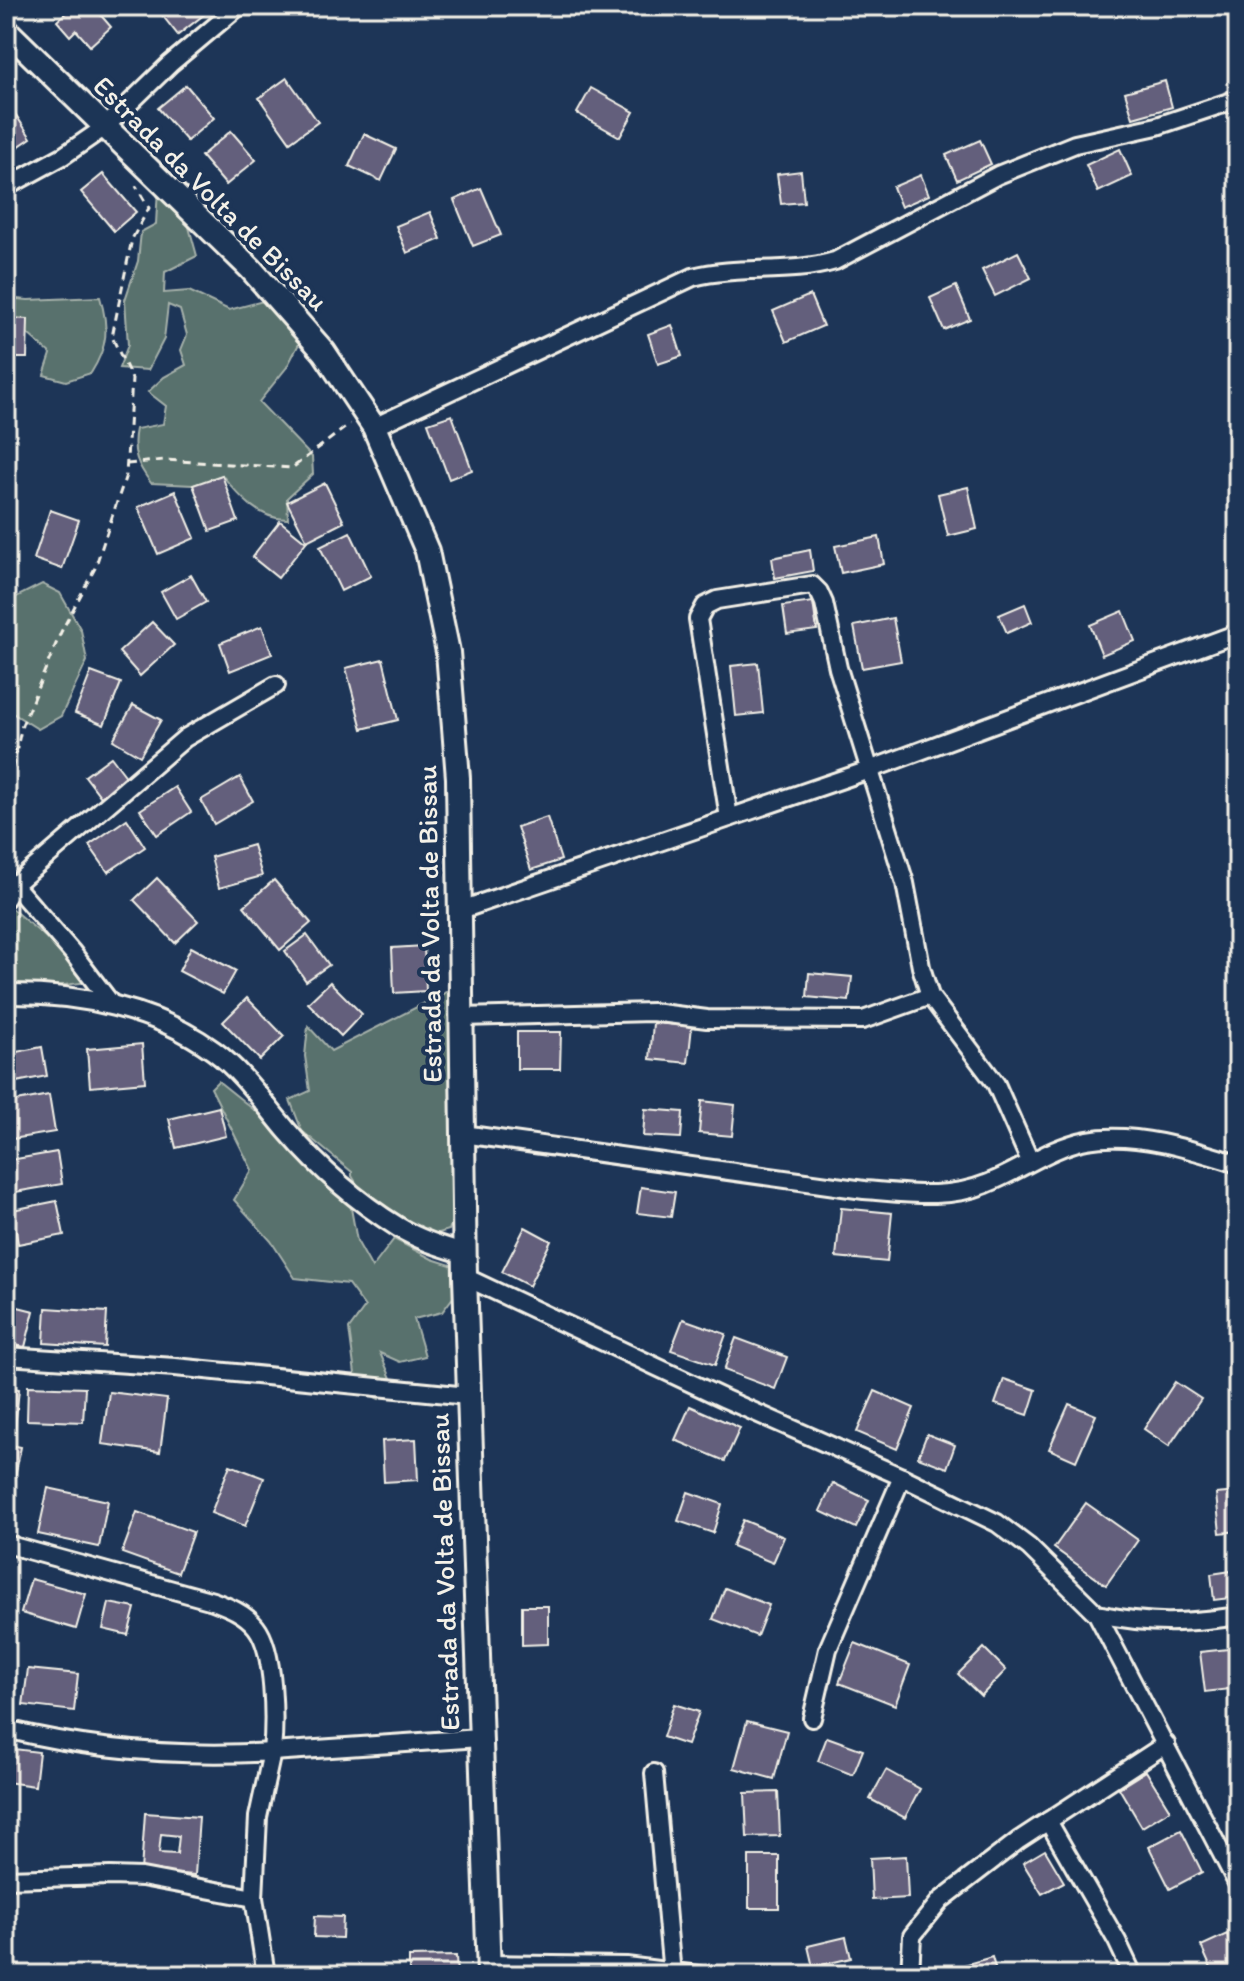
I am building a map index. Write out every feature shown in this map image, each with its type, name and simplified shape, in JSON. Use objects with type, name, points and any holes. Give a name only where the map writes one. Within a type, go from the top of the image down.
[{"type":"main road","name":"Estrada da Volta de Bissau","points":[[6,30],[251,269],[324,352],[370,420],[427,551],[448,652],[458,778],[468,1396],[489,1970]]},
{"type":"street","points":[[6,187],[63,156],[105,127],[170,64],[239,6]]},
{"type":"street","points":[[370,420],[693,277],[712,273],[809,269],[835,261],[998,175],[1036,159],[1075,144],[1157,126],[1238,99]]},
{"type":"street","points":[[729,818],[698,619],[705,606],[717,600],[812,585],[824,603],[838,668],[905,883],[921,967],[930,996],[996,1084],[1030,1161]]},
{"type":"street","points":[[461,910],[869,770],[1238,633]]},
{"type":"street","points":[[113,1006],[72,952],[9,889],[185,738],[276,685]]},
{"type":"street","points":[[6,994],[46,995],[113,1006],[178,1029],[216,1052],[298,1143],[347,1188],[399,1228],[465,1266],[725,1399],[902,1477],[997,1523],[1038,1555],[1097,1614],[1238,1885]]},
{"type":"street","points":[[462,1017],[652,1012],[707,1019],[863,1020],[930,996]]},
{"type":"street","points":[[463,1134],[917,1195],[972,1189],[988,1184],[1071,1143],[1091,1139],[1113,1138],[1179,1147],[1238,1164]]},
{"type":"street","points":[[6,1356],[175,1367],[468,1396]]},
{"type":"street","points":[[812,1718],[828,1649],[902,1477]]},
{"type":"street","points":[[6,1544],[213,1601],[238,1611],[257,1628],[270,1667],[274,1727],[272,1752],[258,1817],[254,1898],[266,1975]]},
{"type":"street","points":[[1097,1614],[1158,1624],[1238,1616]]},
{"type":"street","points":[[6,1729],[51,1740],[181,1752],[272,1752],[480,1738]]},
{"type":"street","points":[[910,1975],[912,1936],[941,1900],[1019,1840],[1166,1744]]},
{"type":"street","points":[[654,1773],[672,1973]]},
{"type":"street","points":[[1048,1821],[1117,1941],[1133,1975]]},
{"type":"street","points":[[6,1879],[142,1877],[254,1898]]},
{"type":"street","points":[[489,1970],[600,1965],[698,1975]]},
{"type":"path","points":[[9,889],[10,780],[22,725],[61,632],[95,568],[126,475],[132,379],[112,337],[132,239],[149,208],[130,177],[136,158]]},
{"type":"path","points":[[127,464],[164,460],[292,468],[370,420]]},
{"type":"path","points":[[6,1221],[11,1249]]},
{"type":"green space","points":[[158,188],[184,209],[197,256],[165,272],[164,293],[189,291],[229,310],[267,300],[302,338],[287,367],[259,402],[312,457],[313,474],[287,498],[288,519],[259,511],[242,498],[222,475],[193,485],[151,483],[142,471],[134,445],[136,429],[163,424],[166,406],[148,392],[164,377],[186,365],[181,350],[187,335],[180,310],[168,305],[164,339],[148,370],[119,368],[128,345],[125,300],[138,261],[141,232],[156,224]]},
{"type":"green space","points":[[100,297],[106,328],[101,354],[91,373],[66,381],[44,375],[51,354],[28,334],[6,323],[6,298]]},
{"type":"green space","points":[[42,584],[60,593],[81,630],[87,661],[61,716],[38,729],[6,709],[6,602]]},
{"type":"green space","points":[[6,904],[74,961],[89,982],[6,992]]},
{"type":"green space","points":[[454,988],[455,1213],[449,1230],[432,1235],[414,1231],[365,1197],[352,1172],[302,1131],[290,1100],[310,1091],[305,1056],[308,1026],[331,1051]]},
{"type":"green space","points":[[218,1081],[258,1113],[345,1194],[357,1241],[372,1268],[394,1239],[432,1259],[454,1266],[462,1293],[454,1296],[442,1312],[414,1319],[425,1356],[400,1362],[380,1353],[394,1385],[379,1399],[357,1389],[349,1329],[365,1307],[348,1284],[295,1278],[271,1241],[234,1200],[252,1170],[211,1088]]},
{"type":"building","points":[[73,6],[93,6],[111,27],[90,46],[76,30],[70,36],[57,21]]},
{"type":"building","points":[[163,6],[215,6],[178,35],[158,10]]},
{"type":"building","points":[[287,78],[318,122],[290,142],[259,98]]},
{"type":"building","points":[[1165,81],[1172,107],[1133,118],[1125,92]]},
{"type":"building","points":[[186,85],[214,118],[187,141],[158,108]]},
{"type":"building","points":[[591,88],[634,112],[620,137],[577,113]]},
{"type":"building","points":[[6,100],[31,138],[6,155]]},
{"type":"building","points":[[231,131],[256,160],[226,185],[201,156]]},
{"type":"building","points":[[364,134],[396,149],[381,181],[349,166]]},
{"type":"building","points":[[980,140],[991,164],[957,180],[946,155]]},
{"type":"building","points":[[1120,149],[1132,176],[1098,192],[1086,165]]},
{"type":"building","points":[[801,171],[804,202],[781,204],[777,174]]},
{"type":"building","points":[[103,174],[136,212],[114,231],[81,192]]},
{"type":"building","points":[[921,175],[929,195],[901,207],[893,187]]},
{"type":"building","points":[[481,188],[501,235],[473,246],[454,200]]},
{"type":"building","points":[[430,212],[441,239],[407,253],[396,226]]},
{"type":"building","points":[[1018,252],[1031,278],[995,296],[982,270]]},
{"type":"building","points":[[956,286],[970,319],[944,330],[930,298]]},
{"type":"building","points":[[810,295],[823,326],[786,342],[773,311]]},
{"type":"building","points":[[6,318],[28,319],[27,358],[6,358]]},
{"type":"building","points":[[672,325],[682,356],[658,364],[648,334]]},
{"type":"building","points":[[452,415],[472,470],[449,479],[428,423]]},
{"type":"building","points":[[222,475],[238,521],[210,531],[193,485]]},
{"type":"building","points":[[325,483],[344,522],[307,541],[287,502]]},
{"type":"building","points":[[968,487],[977,529],[948,536],[938,494]]},
{"type":"building","points":[[175,491],[195,538],[158,554],[138,507]]},
{"type":"building","points":[[50,510],[79,520],[62,569],[34,559]]},
{"type":"building","points":[[280,521],[306,542],[278,578],[252,557]]},
{"type":"building","points":[[350,532],[371,576],[341,591],[320,547]]},
{"type":"building","points":[[879,537],[884,564],[841,573],[835,546]]},
{"type":"building","points":[[810,550],[813,571],[775,578],[772,558]]},
{"type":"building","points":[[191,575],[206,602],[176,619],[161,592]]},
{"type":"building","points":[[813,602],[817,630],[787,634],[783,606]]},
{"type":"building","points":[[1025,604],[1032,622],[1007,633],[999,615]]},
{"type":"building","points":[[1123,611],[1135,641],[1102,655],[1090,625]]},
{"type":"building","points":[[893,618],[901,661],[862,668],[854,626]]},
{"type":"building","points":[[152,622],[174,645],[140,676],[119,652]]},
{"type":"building","points":[[262,626],[272,654],[230,671],[220,643]]},
{"type":"building","points":[[383,659],[398,720],[362,729],[346,668]]},
{"type":"building","points":[[758,663],[763,713],[736,716],[731,666]]},
{"type":"building","points":[[91,672],[121,683],[104,725],[75,713]]},
{"type":"building","points":[[133,705],[161,720],[140,756],[113,740]]},
{"type":"building","points":[[111,757],[127,778],[101,797],[85,776]]},
{"type":"building","points":[[240,777],[253,801],[214,824],[201,800]]},
{"type":"building","points":[[175,787],[191,812],[157,835],[140,810]]},
{"type":"building","points":[[547,817],[561,860],[531,870],[517,827]]},
{"type":"building","points":[[127,819],[145,847],[108,872],[89,845]]},
{"type":"building","points":[[253,845],[262,876],[219,888],[211,857]]},
{"type":"building","points":[[157,878],[198,921],[175,943],[134,900]]},
{"type":"building","points":[[274,880],[311,923],[280,950],[244,906]]},
{"type":"building","points":[[307,935],[329,965],[306,981],[285,951]]},
{"type":"building","points":[[424,946],[426,991],[394,993],[392,948]]},
{"type":"building","points":[[191,947],[236,971],[223,994],[179,971]]},
{"type":"building","points":[[809,973],[852,977],[849,1001],[807,997]]},
{"type":"building","points":[[330,982],[362,1014],[341,1036],[308,1003]]},
{"type":"building","points":[[247,998],[284,1036],[260,1060],[223,1022]]},
{"type":"building","points":[[653,1023],[692,1026],[688,1063],[650,1059]]},
{"type":"building","points":[[517,1032],[561,1032],[560,1069],[517,1069]]},
{"type":"building","points":[[142,1044],[145,1082],[90,1087],[87,1049]]},
{"type":"building","points":[[42,1047],[47,1076],[6,1084],[6,1054]]},
{"type":"building","points":[[49,1095],[55,1132],[6,1140],[6,1103]]},
{"type":"building","points":[[702,1101],[735,1105],[732,1136],[699,1133]]},
{"type":"building","points":[[219,1107],[226,1136],[176,1148],[169,1119]]},
{"type":"building","points":[[645,1109],[683,1112],[681,1138],[643,1136]]},
{"type":"building","points":[[57,1152],[62,1184],[15,1192],[10,1160]]},
{"type":"building","points":[[641,1187],[675,1192],[671,1217],[637,1213]]},
{"type":"building","points":[[57,1201],[64,1235],[18,1244],[12,1210]]},
{"type":"building","points":[[841,1208],[892,1213],[887,1262],[836,1257]]},
{"type":"building","points":[[525,1227],[551,1241],[529,1286],[502,1272]]},
{"type":"building","points":[[6,1304],[34,1311],[25,1347],[6,1343]]},
{"type":"building","points":[[46,1308],[107,1312],[105,1347],[44,1343]]},
{"type":"building","points":[[683,1319],[726,1334],[715,1365],[671,1350]]},
{"type":"building","points":[[736,1338],[787,1357],[775,1389],[724,1370]]},
{"type":"building","points":[[1004,1379],[1036,1390],[1028,1415],[995,1404]]},
{"type":"building","points":[[1175,1382],[1201,1399],[1169,1446],[1144,1429]]},
{"type":"building","points":[[28,1386],[85,1388],[83,1422],[27,1420]]},
{"type":"building","points":[[6,1387],[19,1389],[15,1428],[6,1427]]},
{"type":"building","points":[[875,1391],[914,1408],[897,1449],[857,1432]]},
{"type":"building","points":[[109,1392],[167,1399],[160,1452],[102,1444]]},
{"type":"building","points":[[1069,1404],[1096,1415],[1076,1461],[1049,1449]]},
{"type":"building","points":[[690,1406],[740,1428],[725,1461],[675,1440]]},
{"type":"building","points":[[927,1434],[955,1445],[947,1468],[918,1457]]},
{"type":"building","points":[[416,1439],[418,1480],[384,1482],[382,1441]]},
{"type":"building","points":[[6,1444],[21,1447],[8,1510],[6,1509]]},
{"type":"building","points":[[230,1465],[264,1478],[245,1526],[211,1513]]},
{"type":"building","points":[[833,1483],[869,1500],[856,1528],[820,1511]]},
{"type":"building","points":[[48,1488],[108,1501],[99,1547],[38,1534]]},
{"type":"building","points":[[688,1492],[722,1504],[713,1533],[678,1521]]},
{"type":"building","points":[[1238,1492],[1238,1531],[1220,1533],[1216,1494]]},
{"type":"building","points":[[1086,1503],[1138,1540],[1106,1585],[1054,1548]]},
{"type":"building","points":[[137,1512],[193,1532],[178,1573],[122,1553]]},
{"type":"building","points":[[743,1520],[784,1537],[773,1563],[732,1546]]},
{"type":"building","points":[[1238,1570],[1238,1597],[1214,1600],[1211,1574]]},
{"type":"building","points":[[31,1579],[86,1594],[76,1629],[21,1613]]},
{"type":"building","points":[[725,1588],[769,1605],[757,1636],[713,1619]]},
{"type":"building","points":[[109,1603],[135,1608],[128,1635],[103,1629]]},
{"type":"building","points":[[522,1606],[548,1606],[548,1644],[522,1645]]},
{"type":"building","points":[[855,1643],[910,1665],[895,1705],[839,1683]]},
{"type":"building","points":[[984,1648],[1006,1670],[981,1696],[958,1674]]},
{"type":"building","points":[[1238,1648],[1238,1688],[1205,1692],[1200,1652]]},
{"type":"building","points":[[28,1669],[78,1674],[74,1711],[23,1705]]},
{"type":"building","points":[[674,1704],[699,1712],[687,1745],[663,1737]]},
{"type":"building","points":[[747,1721],[787,1731],[774,1779],[734,1768]]},
{"type":"building","points":[[827,1737],[863,1750],[853,1775],[818,1761]]},
{"type":"building","points":[[6,1748],[39,1752],[35,1786],[6,1782]]},
{"type":"building","points":[[886,1770],[920,1789],[905,1818],[870,1799]]},
{"type":"building","points":[[1146,1771],[1170,1810],[1142,1827],[1119,1788]]},
{"type":"building","points":[[778,1792],[780,1836],[747,1837],[745,1793]]},
{"type":"building","points":[[145,1813],[199,1817],[195,1875],[141,1871]],"holes":[[[161,1834],[179,1836],[177,1854],[159,1853]]]},
{"type":"building","points":[[1181,1830],[1202,1872],[1170,1889],[1149,1847]]},
{"type":"building","points":[[1045,1850],[1064,1882],[1042,1894],[1023,1863]]},
{"type":"building","points":[[749,1856],[779,1856],[779,1908],[749,1908]]},
{"type":"building","points":[[906,1856],[908,1898],[872,1900],[870,1858]]},
{"type":"building","points":[[315,1916],[343,1917],[342,1938],[314,1937]]},
{"type":"building","points":[[1227,1934],[1238,1959],[1238,1975],[1214,1975],[1201,1946]]},
{"type":"building","points":[[846,1937],[851,1958],[813,1967],[808,1946]]},
{"type":"building","points":[[456,1956],[457,1975],[409,1975],[409,1957]]},
{"type":"building","points":[[992,1957],[997,1975],[944,1975],[943,1971]]}]
